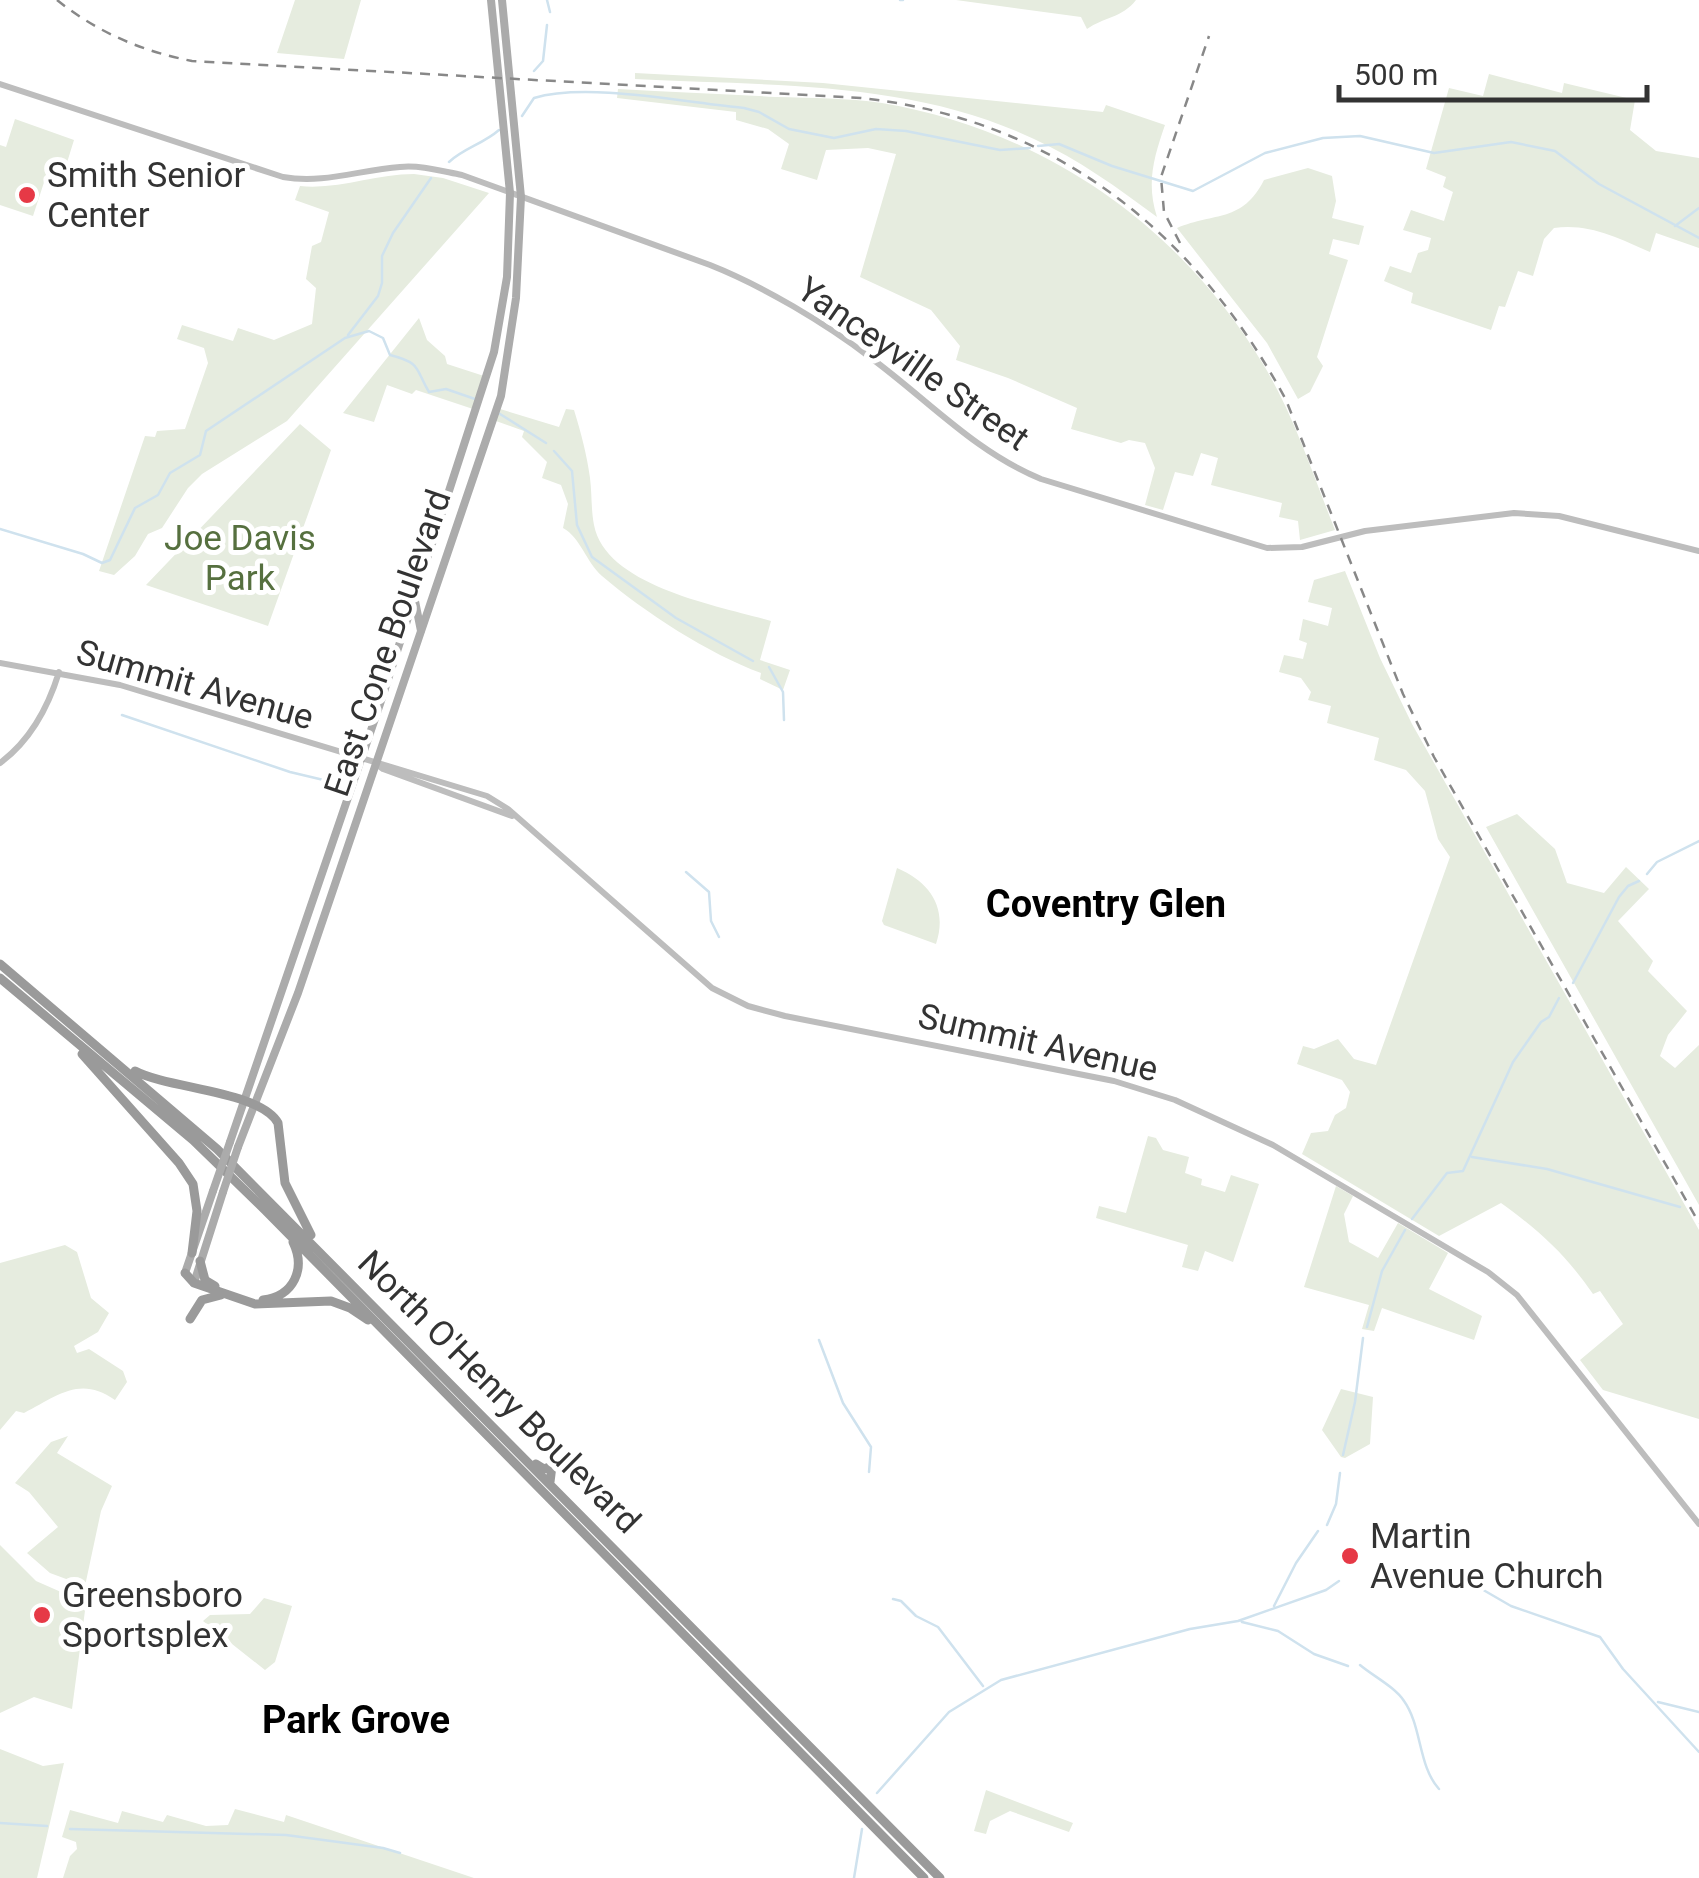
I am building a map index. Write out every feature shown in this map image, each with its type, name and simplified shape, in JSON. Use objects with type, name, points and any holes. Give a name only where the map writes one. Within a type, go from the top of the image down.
[{"type":"highway","name":"North O'Henry Boulevard","points":[[0,964],[217,1149],[529,1461],[544,1468],[552,1466],[550,1483],[924,1878]]},
{"type":"highway","name":"North O'Henry Boulevard","points":[[0,978],[193,1140],[723,1666]]},
{"type":"highway","points":[[42,1013],[186,1171],[197,1201],[192,1253]]},
{"type":"highway","points":[[106,1052],[147,1077],[249,1103],[274,1116],[286,1183],[307,1230],[327,1258]]},
{"type":"highway","points":[[200,1261],[206,1280],[224,1290],[258,1300],[285,1293],[298,1272],[297,1252],[265,1210]]},
{"type":"highway","points":[[185,1273],[194,1283],[272,1305],[331,1301],[350,1308],[386,1334]]},
{"type":"highway","points":[[190,1319],[202,1300],[225,1294]]},
{"type":"highway","points":[[710,1679],[723,1666],[776,1712],[940,1878]]},
{"type":"highway","points":[[776,1712],[787,1702]]},
{"type":"highway","points":[[874,1827],[882,1828],[924,1869],[931,1869]]},
{"type":"main road","points":[[491,0],[498,24],[504,27]]},
{"type":"main road","name":"East Cone Boulevard","points":[[185,1273],[249,1103],[491,362],[508,258],[510,193],[491,0]]},
{"type":"main road","name":"East Cone Boulevard","points":[[249,1103],[305,975],[503,384],[516,298],[521,197],[502,0]]},
{"type":"main road","name":"Yanceyville Street","points":[[0,84],[283,177],[332,180],[375,170],[419,166],[462,175],[730,273],[841,336],[980,448],[1006,464],[1041,480],[1163,518],[1280,550],[1365,531],[1500,514],[1540,514],[1699,551]]},
{"type":"main road","points":[[473,419],[492,425]]},
{"type":"main road","points":[[415,591],[422,632]]},
{"type":"main road","name":"Summit Avenue","points":[[0,663],[120,685],[487,796],[499,802],[679,963],[736,1001],[785,1016],[1126,1084],[1234,1126],[1356,1193],[1488,1272],[1517,1295],[1699,1524]]},
{"type":"main road","points":[[0,763],[32,730],[46,708],[59,672]]},
{"type":"main road","name":"East Cone Boulevard","points":[[194,1283],[218,1191]]},
{"type":"green space","points":[[295,0],[361,0],[344,59],[277,53]]},
{"type":"green space","points":[[956,0],[1136,0],[1125,10],[1087,29],[1081,17]]},
{"type":"green space","points":[[635,73],[823,83],[1103,112],[1106,105],[1165,125],[1153,170],[1157,217],[1050,147],[987,120],[939,106],[839,90],[635,79]]},
{"type":"green space","points":[[1489,74],[1562,93],[1564,83],[1635,100],[1630,130],[1656,151],[1699,158],[1699,248],[1656,233],[1650,252],[1591,230],[1554,228],[1544,239],[1533,276],[1518,271],[1505,307],[1499,306],[1491,330],[1411,303],[1413,293],[1384,281],[1390,266],[1411,273],[1418,253],[1428,250],[1431,238],[1403,230],[1411,210],[1444,221],[1453,192],[1443,187],[1446,177],[1426,169],[1449,88],[1483,96]]},
{"type":"green space","points":[[618,89],[882,103],[941,116],[1051,161],[1148,227],[1191,268],[1229,314],[1284,404],[1335,530],[1300,540],[1298,521],[1279,517],[1282,503],[1211,485],[1218,458],[1201,453],[1193,476],[1175,472],[1163,510],[1145,505],[1155,468],[1145,443],[1121,443],[1071,429],[1077,408],[956,360],[960,346],[931,310],[860,277],[896,154],[868,148],[826,150],[817,180],[781,169],[789,144],[768,129],[736,120],[736,112],[617,98]]},
{"type":"green space","points":[[15,119],[74,140],[65,169],[50,164],[33,216],[0,205],[0,145],[6,147]]},
{"type":"green space","points":[[1308,168],[1332,176],[1336,201],[1332,218],[1364,226],[1359,245],[1333,239],[1329,254],[1348,260],[1317,357],[1323,366],[1310,392],[1298,399],[1267,343],[1177,228],[1237,210],[1256,194],[1264,180]]},
{"type":"green space","points":[[414,174],[443,178],[489,193],[287,421],[202,474],[162,528],[148,534],[135,556],[114,575],[99,571],[145,436],[185,429],[208,363],[204,348],[177,339],[182,325],[233,341],[238,328],[274,340],[312,324],[316,288],[306,279],[312,246],[321,242],[329,212],[295,200],[300,186]]},
{"type":"green space","points":[[419,318],[427,340],[445,356],[447,364],[484,376],[473,409],[387,385],[374,422],[343,413]]},
{"type":"green space","points":[[500,409],[559,427],[566,409],[574,410],[589,469],[594,525],[603,546],[620,564],[668,591],[771,621],[760,660],[790,670],[783,690],[760,679],[761,673],[678,631],[602,576],[563,528],[568,504],[561,485],[542,478],[547,462],[522,437],[524,431],[496,421]]},
{"type":"green space","name":"Joe Davis Park","points":[[300,424],[331,450],[268,626],[146,585]]},
{"type":"green space","points":[[1345,571],[1412,724],[1699,1230],[1699,1419],[1603,1390],[1580,1360],[1623,1324],[1600,1291],[1593,1294],[1551,1244],[1501,1203],[1439,1236],[1302,1154],[1311,1133],[1328,1131],[1335,1115],[1346,1108],[1350,1092],[1342,1080],[1297,1064],[1303,1046],[1314,1049],[1338,1039],[1354,1059],[1376,1065],[1450,857],[1438,839],[1425,791],[1406,770],[1374,760],[1379,738],[1327,723],[1331,706],[1308,700],[1311,692],[1301,678],[1279,672],[1284,655],[1303,659],[1307,643],[1299,640],[1303,619],[1328,626],[1332,608],[1308,602],[1314,580]]},
{"type":"green space","points":[[1517,814],[1555,849],[1567,883],[1604,893],[1626,867],[1649,889],[1618,921],[1653,961],[1648,971],[1687,1011],[1668,1035],[1660,1056],[1675,1068],[1699,1045],[1699,1205],[1486,827]]},
{"type":"green space","points":[[897,868],[919,881],[933,898],[940,919],[936,944],[884,925]]},
{"type":"green space","points":[[1148,1136],[1156,1138],[1163,1150],[1189,1157],[1185,1173],[1202,1179],[1201,1185],[1225,1192],[1231,1175],[1259,1184],[1233,1262],[1205,1251],[1198,1271],[1182,1267],[1188,1245],[1096,1218],[1099,1206],[1126,1213]]},
{"type":"green space","points":[[1336,1186],[1353,1196],[1344,1214],[1349,1242],[1378,1258],[1398,1223],[1448,1253],[1429,1289],[1482,1316],[1474,1340],[1382,1308],[1374,1331],[1362,1329],[1369,1305],[1304,1287]]},
{"type":"green space","points":[[65,1245],[77,1252],[91,1298],[109,1313],[98,1332],[74,1346],[77,1353],[89,1349],[123,1371],[127,1382],[115,1400],[91,1389],[69,1391],[24,1413],[16,1411],[0,1430],[0,1263]]},
{"type":"green space","points":[[1341,1389],[1373,1397],[1370,1444],[1345,1458],[1322,1430]]},
{"type":"green space","points":[[68,1436],[57,1453],[112,1486],[101,1511],[85,1586],[50,1573],[27,1553],[58,1527],[29,1492],[15,1483],[51,1442]]},
{"type":"green space","points":[[0,1545],[36,1581],[86,1603],[72,1709],[34,1697],[0,1713]]},
{"type":"green space","points":[[264,1598],[292,1606],[275,1662],[265,1670],[203,1621],[210,1615],[250,1614]]},
{"type":"green space","points":[[0,1749],[43,1766],[64,1763],[37,1878],[0,1878]]},
{"type":"green space","points":[[986,1790],[1073,1823],[1069,1832],[1010,1811],[990,1821],[986,1834],[974,1831]]},
{"type":"green space","points":[[235,1809],[284,1822],[286,1815],[474,1878],[63,1878],[70,1856],[77,1849],[76,1842],[62,1837],[70,1810],[118,1823],[122,1811],[163,1822],[167,1815],[206,1826],[228,1825]]},
{"type":"waterway","points":[[547,0],[550,12]]},
{"type":"waterway","points":[[534,71],[543,61],[547,25]]},
{"type":"waterway","points":[[522,116],[534,98],[609,93],[744,108],[789,129],[834,138],[876,129],[906,131],[1000,150],[1030,148]]},
{"type":"waterway","points":[[449,162],[499,130]]},
{"type":"waterway","points":[[1038,146],[1059,144],[1112,166],[1193,191],[1265,153],[1323,138],[1360,136],[1434,153],[1511,142],[1555,151],[1599,184],[1699,238]]},
{"type":"waterway","points":[[348,335],[378,296],[382,256],[431,178]]},
{"type":"waterway","points":[[1675,226],[1699,208]]},
{"type":"waterway","points":[[0,529],[102,563],[110,560],[135,508],[158,495],[170,473],[200,455],[206,431],[345,338],[369,331],[383,338],[390,355],[413,364],[429,392],[446,389],[475,399]]},
{"type":"waterway","points":[[500,414],[546,443]]},
{"type":"waterway","points":[[554,451],[572,471],[577,525],[592,557],[676,618],[753,661]]},
{"type":"waterway","points":[[769,667],[783,692],[784,720]]},
{"type":"waterway","points":[[122,715],[290,772],[332,782]]},
{"type":"waterway","points":[[1647,874],[1657,862],[1699,841]]},
{"type":"waterway","points":[[686,872],[709,892],[711,921],[719,937]]},
{"type":"waterway","points":[[1573,983],[1619,897],[1639,881]]},
{"type":"waterway","points":[[1412,1219],[1447,1173],[1463,1171],[1513,1062],[1559,998]]},
{"type":"waterway","points":[[1472,1157],[1547,1169],[1680,1207]]},
{"type":"waterway","points":[[1367,1327],[1382,1271],[1405,1230]]},
{"type":"waterway","points":[[1343,1455],[1363,1338]]},
{"type":"waterway","points":[[819,1340],[843,1403],[871,1447],[869,1472]]},
{"type":"waterway","points":[[1327,1525],[1336,1504],[1340,1473]]},
{"type":"waterway","points":[[1274,1606],[1318,1531]]},
{"type":"waterway","points":[[1372,1579],[1399,1570],[1422,1570]]},
{"type":"waterway","points":[[1433,1572],[1454,1573],[1511,1606],[1600,1637],[1623,1669],[1699,1752]]},
{"type":"waterway","points":[[877,1793],[949,1712],[1001,1680],[1190,1629],[1238,1621],[1326,1590],[1339,1581]]},
{"type":"waterway","points":[[893,1599],[938,1627],[983,1686]]},
{"type":"waterway","points":[[1242,1622],[1278,1631],[1314,1654],[1348,1666]]},
{"type":"waterway","points":[[1360,1665],[1404,1701],[1427,1769],[1439,1789]]},
{"type":"waterway","points":[[1658,1702],[1699,1712]]},
{"type":"waterway","points":[[0,1823],[47,1826]]},
{"type":"waterway","points":[[70,1829],[286,1835],[400,1853]]},
{"type":"waterway","points":[[854,1878],[862,1829]]},
{"type":"railway","points":[[57,0],[120,39],[192,61],[861,98],[931,110],[997,131],[1057,159],[1112,194],[1163,237],[1209,285],[1250,340],[1286,400],[1403,694],[1434,757],[1699,1223]]},
{"type":"railway","points":[[1180,243],[1164,212],[1161,177],[1209,36]]},
{"type":"place","name":"Smith Senior Center","points":[[27,195]]},
{"type":"place","name":"Martin Avenue Church","points":[[1350,1556]]},
{"type":"place","name":"Greensboro Sportsplex","points":[[42,1615]]},
{"type":"district","name":"Coventry Glen","points":[[1106,904]]},
{"type":"district","name":"Park Grove","points":[[356,1720]]}]
